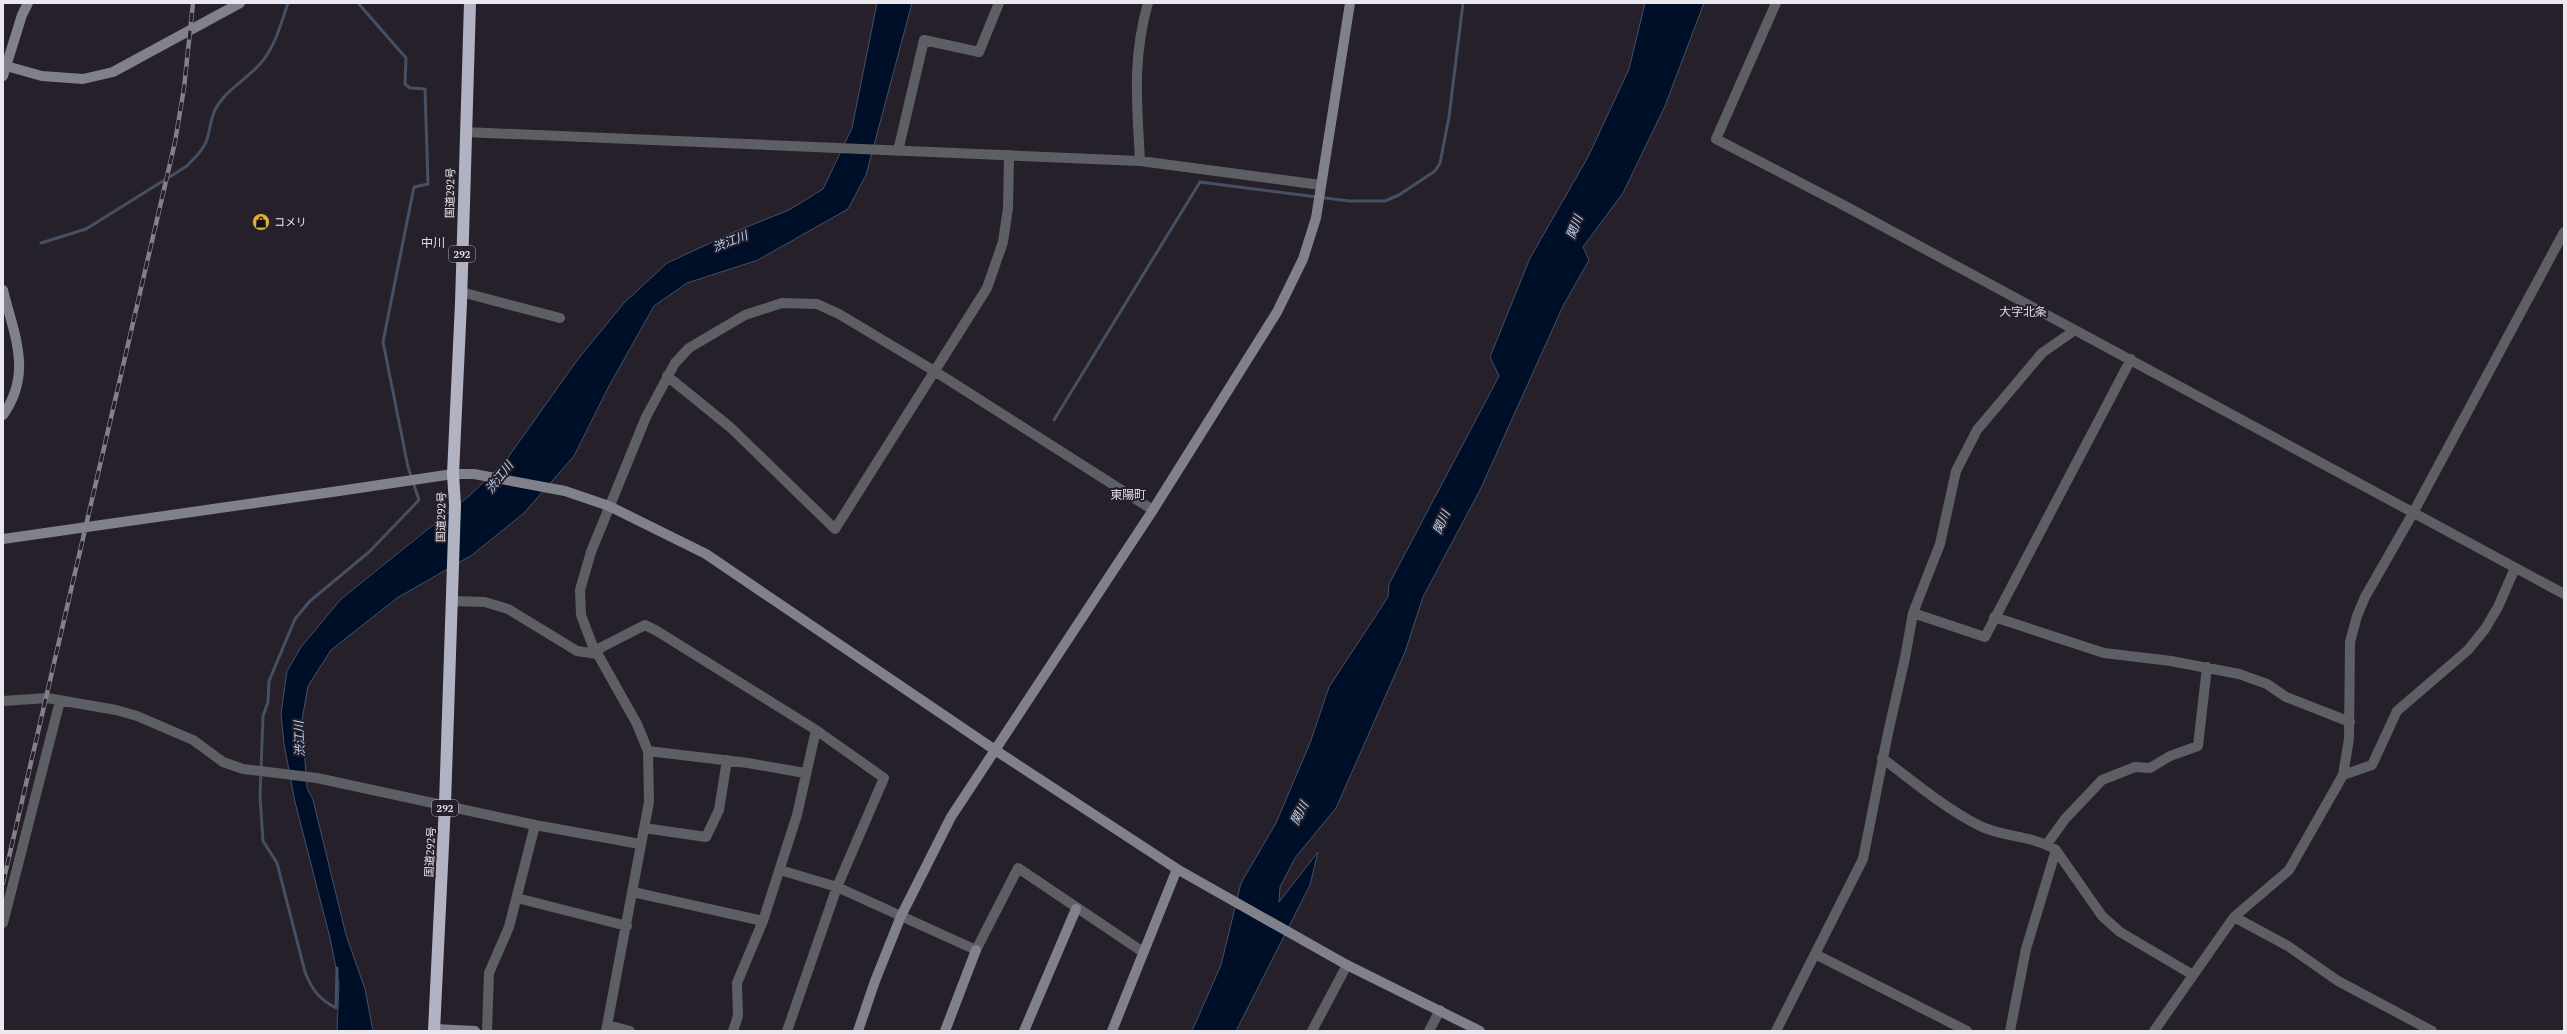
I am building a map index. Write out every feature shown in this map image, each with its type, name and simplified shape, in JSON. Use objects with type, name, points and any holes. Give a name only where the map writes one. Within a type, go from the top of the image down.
[{"type":"highway","name":"国道292号","points":[[434,1030],[445,804],[455,505],[453,474],[461,292],[470,3]]},
{"type":"street","points":[[28,3],[4,71],[83,79],[113,72],[240,3]]},
{"type":"street","points":[[898,151],[924,40],[979,52],[999,3]]},
{"type":"street","points":[[1140,161],[1135,73],[1138,40],[1148,3]]},
{"type":"street","points":[[858,1031],[875,981],[901,916],[951,817],[1153,510],[1277,312],[1303,259],[1316,218],[1350,3]]},
{"type":"street","points":[[1776,3],[1716,139],[2131,359],[2564,594]]},
{"type":"street","points":[[465,132],[1140,161],[1321,185]]},
{"type":"street","points":[[667,376],[730,427],[835,529],[936,372],[987,288],[1003,242],[1008,208],[1009,155]]},
{"type":"street","points":[[2154,1031],[2234,917],[2289,870],[2343,775],[2350,722],[2350,642],[2357,616],[2365,597],[2413,513],[2564,232]]},
{"type":"street","points":[[3,290],[17,348],[20,371],[17,391],[3,415]]},
{"type":"street","points":[[461,292],[560,318]]},
{"type":"street","points":[[630,1031],[607,1028],[649,802],[648,751],[637,724],[597,654],[581,614],[580,590],[609,506],[646,417],[675,363],[690,348],[719,329],[745,315],[782,303],[804,302],[817,304],[839,314],[936,372],[1153,510]]},
{"type":"street","points":[[1776,1031],[1863,859],[1882,758],[1905,658],[1913,613],[1940,544],[1956,471],[1978,430],[2042,353],[2075,330]]},
{"type":"street","points":[[1913,613],[1985,637],[1994,617],[2131,359]]},
{"type":"street","points":[[3,539],[453,474],[474,474],[565,491],[609,506],[706,554],[995,750],[1181,872],[1346,965],[1480,1031]]},
{"type":"street","points":[[2343,775],[2372,765],[2397,711],[2468,650],[2498,608],[2515,568]]},
{"type":"street","points":[[451,601],[486,602],[508,609],[577,651],[597,654]]},
{"type":"street","points":[[1994,617],[2104,653],[2207,667],[2239,674],[2267,684],[2286,697],[2350,722]]},
{"type":"street","points":[[597,654],[600,648],[645,626],[657,631],[816,730],[884,778],[837,887],[787,1031]]},
{"type":"street","points":[[2046,844],[2065,819],[2102,780],[2135,766],[2150,768],[2170,756],[2198,746],[2207,667]]},
{"type":"street","points":[[3,701],[47,698],[89,704],[138,716],[193,740],[222,762],[242,769],[317,778],[445,804],[535,825],[640,844]]},
{"type":"street","points":[[3,923],[60,701]]},
{"type":"street","points":[[732,1031],[738,1016],[737,983],[763,921],[780,870],[797,815],[805,773],[816,730]]},
{"type":"street","points":[[648,751],[727,760],[805,773]]},
{"type":"street","points":[[1882,758],[1945,805],[1978,825],[1998,833],[2046,844],[2056,850],[2102,916],[2120,932],[2193,975]]},
{"type":"street","points":[[644,828],[706,837],[719,810],[727,760]]},
{"type":"street","points":[[487,1031],[489,972],[509,927],[535,825]]},
{"type":"street","points":[[2010,1031],[2026,949],[2056,850]]},
{"type":"street","points":[[945,1031],[976,950],[1018,868],[1076,909],[1143,952]]},
{"type":"street","points":[[780,870],[837,887],[976,950]]},
{"type":"street","points":[[1112,1031],[1143,952],[1181,872]]},
{"type":"street","points":[[633,892],[763,921]]},
{"type":"street","points":[[516,898],[627,926]]},
{"type":"street","points":[[1024,1031],[1076,909]]},
{"type":"street","points":[[2234,917],[2288,946],[2338,981],[2432,1031]]},
{"type":"street","points":[[1815,954],[1967,1031]]},
{"type":"street","points":[[1312,1031],[1346,965]]},
{"type":"street","points":[[1429,1031],[1440,1010]]},
{"type":"street","points":[[434,1030],[475,1031]]},
{"type":"water","name":"渋江川","points":[[877,3],[912,3],[866,175],[848,209],[758,260],[687,283],[654,306],[609,386],[574,456],[524,513],[472,555],[397,598],[331,650],[308,686],[302,720],[307,788],[313,800],[346,935],[365,989],[373,1031],[337,1031],[339,983],[330,938],[295,802],[284,744],[281,714],[287,671],[301,647],[341,599],[468,497],[504,463],[578,359],[624,303],[667,263],[734,232],[789,210],[823,189],[852,128]]},
{"type":"water","name":"関川","points":[[1645,3],[1704,3],[1665,106],[1623,193],[1583,247],[1589,260],[1563,306],[1481,488],[1423,597],[1405,652],[1336,808],[1295,858],[1280,887],[1279,902],[1318,852],[1310,885],[1236,1031],[1192,1031],[1221,965],[1241,883],[1276,823],[1310,743],[1329,687],[1388,597],[1389,584],[1499,376],[1490,357],[1530,258],[1588,157],[1629,69]]},
{"type":"waterway","points":[[41,243],[86,229],[187,166],[204,146],[213,114],[219,103],[260,64],[270,50],[288,3]]},
{"type":"waterway","points":[[337,968],[336,1008],[325,1001],[317,993],[310,984],[305,972],[277,863],[263,841],[260,796],[263,716],[268,702],[269,681],[295,619],[310,601],[369,552],[419,500],[408,467],[383,342],[414,187],[428,184],[425,89],[410,88],[405,84],[406,58],[358,3]]},
{"type":"waterway","points":[[1054,420],[1200,182],[1349,201],[1385,201],[1399,195],[1435,171],[1440,163],[1449,117],[1463,3]]},
{"type":"railway","points":[[3,883],[175,142],[184,88],[193,3]]},
{"type":"place","name":"コメリ","points":[[261,222]]},
{"type":"district","name":"中川","points":[[433,242]]},
{"type":"district","name":"大字北条","points":[[2023,311]]},
{"type":"district","name":"東陽町","points":[[1128,494]]}]
